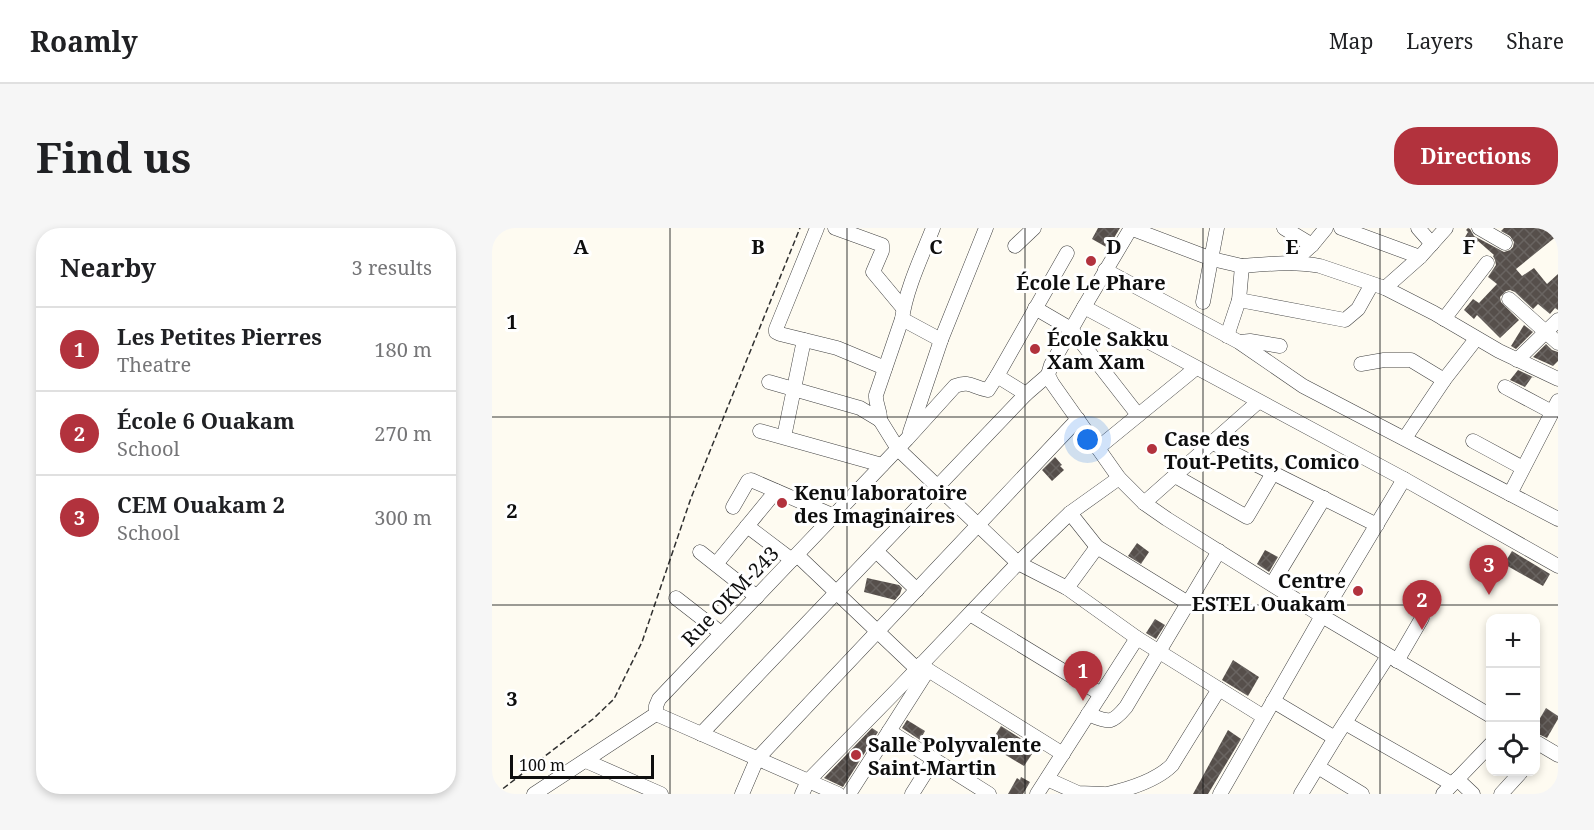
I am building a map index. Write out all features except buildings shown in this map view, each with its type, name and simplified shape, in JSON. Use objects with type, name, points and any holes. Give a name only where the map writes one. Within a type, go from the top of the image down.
[{"type":"street","points":[[817,228],[776,332],[837,348],[885,368]]},
{"type":"street","points":[[835,228],[882,245],[882,251],[873,272],[903,314],[941,340]]},
{"type":"street","points":[[880,420],[875,400],[919,262],[933,228]]},
{"type":"street","points":[[903,444],[941,340],[986,228]]},
{"type":"street","points":[[1015,246],[1034,228]]},
{"type":"street","points":[[701,734],[1026,394],[1048,375],[1071,329],[1131,228],[1212,259],[1242,266],[1292,262],[1320,266],[1379,286],[1444,319],[1476,339],[1558,379]]},
{"type":"street","points":[[1203,302],[1217,228]]},
{"type":"street","points":[[1284,228],[1312,245]]},
{"type":"street","points":[[1292,262],[1312,245],[1326,228]]},
{"type":"street","points":[[1341,228],[1420,256]]},
{"type":"street","points":[[1418,228],[1432,244]]},
{"type":"street","points":[[1239,300],[1346,320],[1379,286],[1420,256],[1446,228]]},
{"type":"street","points":[[1479,228],[1506,243]]},
{"type":"street","points":[[1026,394],[998,376],[1067,253]]},
{"type":"street","points":[[1444,319],[1487,263]]},
{"type":"street","points":[[1233,339],[1242,266]]},
{"type":"street","points":[[1105,270],[1233,339],[1303,386],[1558,519]]},
{"type":"street","points":[[1509,299],[1558,343]]},
{"type":"street","points":[[1035,308],[1071,329],[1138,415]]},
{"type":"street","points":[[1083,308],[1404,479],[1558,566]]},
{"type":"street","points":[[1517,360],[1558,320]]},
{"type":"street","points":[[1233,339],[1280,346]]},
{"type":"street","points":[[1405,438],[1444,380],[1476,339]]},
{"type":"street","points":[[784,437],[804,340]]},
{"type":"street","points":[[1361,364],[1384,360],[1411,360],[1444,380]]},
{"type":"street","points":[[1098,448],[1196,368]]},
{"type":"street","points":[[1048,375],[1119,478],[1144,503],[1322,616],[1486,713]]},
{"type":"street","name":"Rue OKM-243","points":[[656,714],[659,699],[903,444],[955,386],[964,383],[973,384],[980,389],[988,390],[998,376]]},
{"type":"street","points":[[769,382],[860,408],[880,420],[938,487],[1018,563],[1067,588],[1137,638],[1264,717]]},
{"type":"street","points":[[1505,387],[1555,407],[1510,494]]},
{"type":"street","points":[[1144,503],[1258,402]]},
{"type":"street","points":[[742,794],[757,759],[1078,419]]},
{"type":"street","points":[[760,431],[882,465]]},
{"type":"street","points":[[1473,441],[1523,468]]},
{"type":"street","points":[[1213,443],[1377,525]]},
{"type":"street","points":[[1175,476],[1247,517],[1273,473]]},
{"type":"street","points":[[805,787],[922,668],[1018,563],[1070,513],[1119,478]]},
{"type":"street","points":[[1220,794],[1404,479]]},
{"type":"street","points":[[733,507],[748,481],[751,480],[834,516]]},
{"type":"street","points":[[716,564],[776,491]]},
{"type":"street","points":[[1272,585],[1324,498]]},
{"type":"street","points":[[1070,513],[1097,547],[1188,603]]},
{"type":"street","points":[[747,526],[794,557],[922,668],[1063,754]]},
{"type":"street","points":[[1067,588],[1097,547]]},
{"type":"street","points":[[876,551],[916,590]]},
{"type":"street","points":[[1088,714],[1107,721],[1116,719],[1126,707],[1219,551]]},
{"type":"street","points":[[700,552],[757,597]]},
{"type":"street","points":[[676,598],[721,633]]},
{"type":"street","points":[[970,614],[1101,694]]},
{"type":"street","points":[[1302,794],[1345,723],[1422,618]]},
{"type":"street","points":[[1037,794],[1137,638]]},
{"type":"street","points":[[849,794],[889,730],[922,668]]},
{"type":"street","points":[[1047,778],[1078,793],[1106,794],[1141,783],[1166,771],[1219,689]]},
{"type":"street","points":[[1274,701],[1335,738]]},
{"type":"street","points":[[534,794],[656,714],[757,759],[805,787],[838,794]]},
{"type":"street","points":[[1345,723],[1450,786],[1473,794]]},
{"type":"street","points":[[889,730],[980,792]]},
{"type":"street","points":[[1450,786],[1486,749]]},
{"type":"street","points":[[1540,749],[1558,755]]},
{"type":"street","points":[[912,794],[934,759]]},
{"type":"street","points":[[586,761],[661,794]]},
{"type":"street","points":[[1318,767],[1362,794]]},
{"type":"street","points":[[1501,794],[1517,776]]},
{"type":"path","points":[[496,794],[593,719],[615,699],[642,642],[691,498],[800,228]]},
{"type":"place","name":"École Le Phare","points":[[1091,261]]},
{"type":"place","name":"École Sakku Xam Xam","points":[[1035,349]]},
{"type":"place","name":"Case des Tout-Petits, Comico","points":[[1152,449]]},
{"type":"place","name":"Kenu laboratoire des Imaginaires","points":[[782,503]]},
{"type":"place","name":"Centre ESTEL Ouakam","points":[[1358,591]]},
{"type":"place","name":"CEM Ouakam 2","points":[[1489,595]]},
{"type":"place","name":"École 6 Ouakam","points":[[1422,630]]},
{"type":"place","name":"Les Petites Pierres","points":[[1083,701]]},
{"type":"place","name":"Salle Polyvalente Saint-Martin","points":[[856,755]]}]
